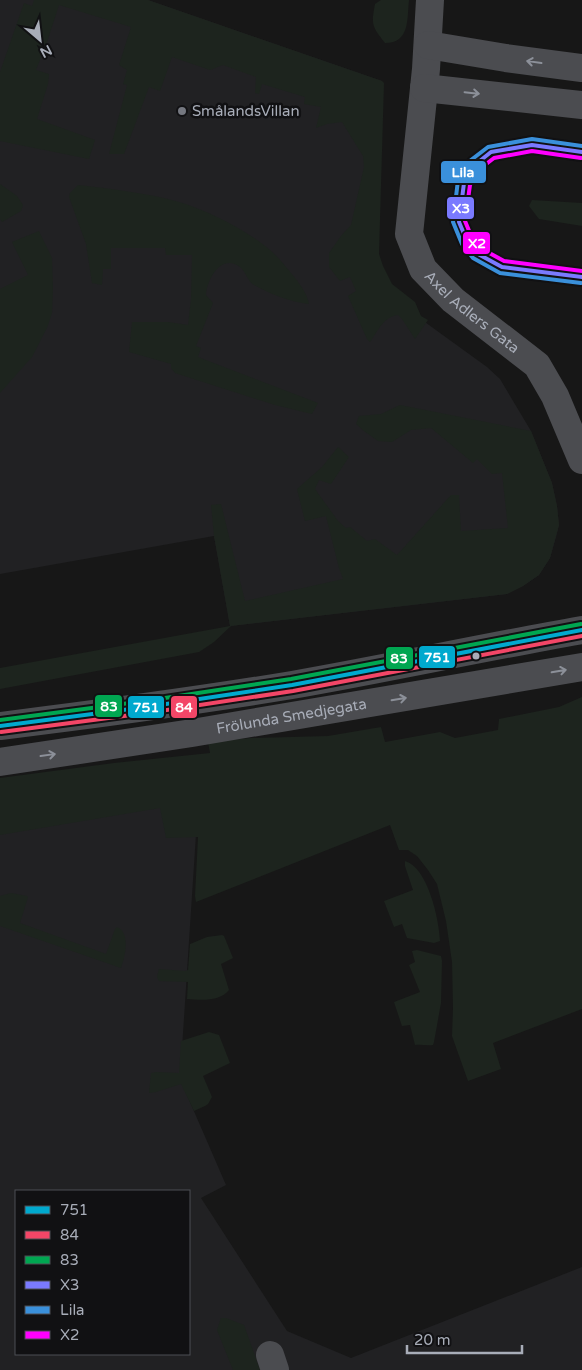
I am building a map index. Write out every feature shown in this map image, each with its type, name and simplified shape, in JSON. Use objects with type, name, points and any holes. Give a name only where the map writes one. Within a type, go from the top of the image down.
[{"type":"street","name":"Axel Adlers Gata","points":[[430,0],[428,45],[409,234],[424,269],[453,300],[537,365],[555,396],[582,460]]},
{"type":"street","points":[[428,45],[582,68]]},
{"type":"street","points":[[424,88],[582,105]]},
{"type":"street","points":[[0,726],[291,685],[582,630]]},
{"type":"street","name":"Frölunda Smedjegata","points":[[0,762],[202,732],[582,668]]},
{"type":"shaded area","points":[[0,0],[148,0],[382,81],[365,242],[364,278],[487,367],[500,379],[531,431],[552,483],[559,525],[550,558],[539,575],[507,594],[230,626],[214,536],[0,574]]},
{"type":"shaded area","points":[[34,0],[148,0],[382,81],[384,83],[379,254],[392,284],[415,302],[421,316],[428,320],[415,339],[398,315],[388,319],[378,329],[370,342],[348,296],[356,291],[350,277],[340,281],[329,267],[329,253],[351,225],[364,167],[363,156],[342,122],[316,128],[321,107],[304,104],[305,97],[262,84],[259,94],[255,93],[256,77],[223,65],[210,70],[172,57],[160,91],[149,87],[124,154],[109,154],[127,85],[123,84],[127,70],[119,65],[131,27],[59,5],[36,70],[49,74],[48,84],[37,119],[95,140],[89,159],[0,141],[0,72],[24,3],[32,6]]},
{"type":"shaded area","points":[[381,0],[409,0],[406,29],[399,39],[393,42],[385,43],[377,33],[374,25],[375,4]]},
{"type":"shaded area","points":[[0,184],[17,196],[23,205],[21,211],[2,222],[0,219]]},
{"type":"shaded area","points":[[78,185],[142,194],[190,206],[239,229],[273,253],[300,284],[309,304],[281,297],[254,285],[242,269],[233,263],[222,265],[212,275],[207,288],[206,295],[213,303],[196,346],[201,348],[198,357],[318,403],[312,414],[275,405],[175,373],[171,368],[171,364],[129,352],[132,322],[168,322],[188,325],[191,299],[192,255],[166,255],[165,248],[111,248],[111,269],[103,269],[102,285],[92,283],[86,244],[69,197],[70,193]]},
{"type":"shaded area","points":[[532,200],[582,203],[582,226],[539,219],[529,206]]},
{"type":"shaded area","points":[[39,231],[52,258],[52,313],[47,328],[32,357],[0,393],[0,289],[28,275],[12,242]]},
{"type":"shaded area","points":[[400,405],[531,431],[552,483],[559,525],[550,558],[539,575],[507,594],[231,626],[214,642],[199,652],[0,689],[0,668],[230,626],[214,536],[211,505],[221,504],[245,601],[343,579],[326,516],[305,521],[297,489],[322,467],[338,447],[349,457],[331,484],[319,480],[315,489],[338,521],[346,528],[350,527],[367,541],[375,539],[397,555],[451,495],[459,495],[461,531],[508,528],[502,473],[492,474],[477,459],[473,463],[431,428],[411,430],[392,442],[378,441],[356,424],[359,416],[381,414]]},
{"type":"shaded area","points":[[582,697],[582,1009],[493,1043],[501,1069],[468,1081],[452,1036],[452,962],[446,921],[437,884],[417,856],[408,850],[399,850],[390,825],[196,902],[198,837],[166,838],[160,808],[0,835],[0,778],[210,753],[208,742],[251,738],[328,736],[381,727],[385,742],[440,732],[455,738],[498,730],[499,719],[559,707]]},
{"type":"shaded area","points":[[200,773],[180,1079],[226,1185],[201,1198],[287,1331],[351,1358],[582,1267],[582,1370],[0,1370],[0,812]]},
{"type":"shaded area","points":[[405,861],[420,873],[431,895],[440,941],[434,943],[407,938],[402,924],[394,927],[384,901],[413,890]]},
{"type":"shaded area","points":[[11,893],[28,897],[20,923],[106,954],[117,927],[124,934],[126,946],[121,968],[0,926],[0,896]]},
{"type":"shaded area","points":[[222,935],[233,958],[221,964],[229,990],[225,994],[210,999],[187,999],[188,982],[159,981],[157,977],[159,969],[188,970],[190,944],[207,937]]},
{"type":"shaded area","points":[[417,950],[441,956],[442,961],[441,1003],[433,1045],[415,1045],[410,1025],[402,1026],[394,1002],[420,992],[409,965],[415,962],[412,951]]},
{"type":"shaded area","points":[[209,1032],[219,1035],[230,1063],[203,1076],[212,1097],[208,1104],[194,1111],[181,1084],[149,1093],[151,1073],[179,1073],[181,1041]]},
{"type":"shaded area","points":[[221,1318],[244,1325],[260,1370],[233,1370],[217,1330]]},
{"type":"transit line","name":"Lila","points":[[581,283],[500,273],[473,258],[462,244],[453,222],[458,180],[471,160],[488,147],[532,139],[582,146]]},
{"type":"transit line","name":"X3","points":[[582,152],[532,145],[491,152],[476,164],[464,183],[459,222],[467,241],[478,254],[502,267],[582,277]]},
{"type":"transit line","name":"X2","points":[[581,158],[532,151],[494,158],[481,168],[470,185],[465,221],[472,238],[482,249],[504,261],[582,271]]},
{"type":"transit line","name":"83","points":[[0,720],[291,679],[581,624]]},
{"type":"transit line","name":"751","points":[[0,726],[292,685],[582,630]]},
{"type":"transit line","name":"84","points":[[1,732],[293,691],[582,636]]},
{"type":"place","name":"SmålandsVillan","points":[[182,111]]}]
